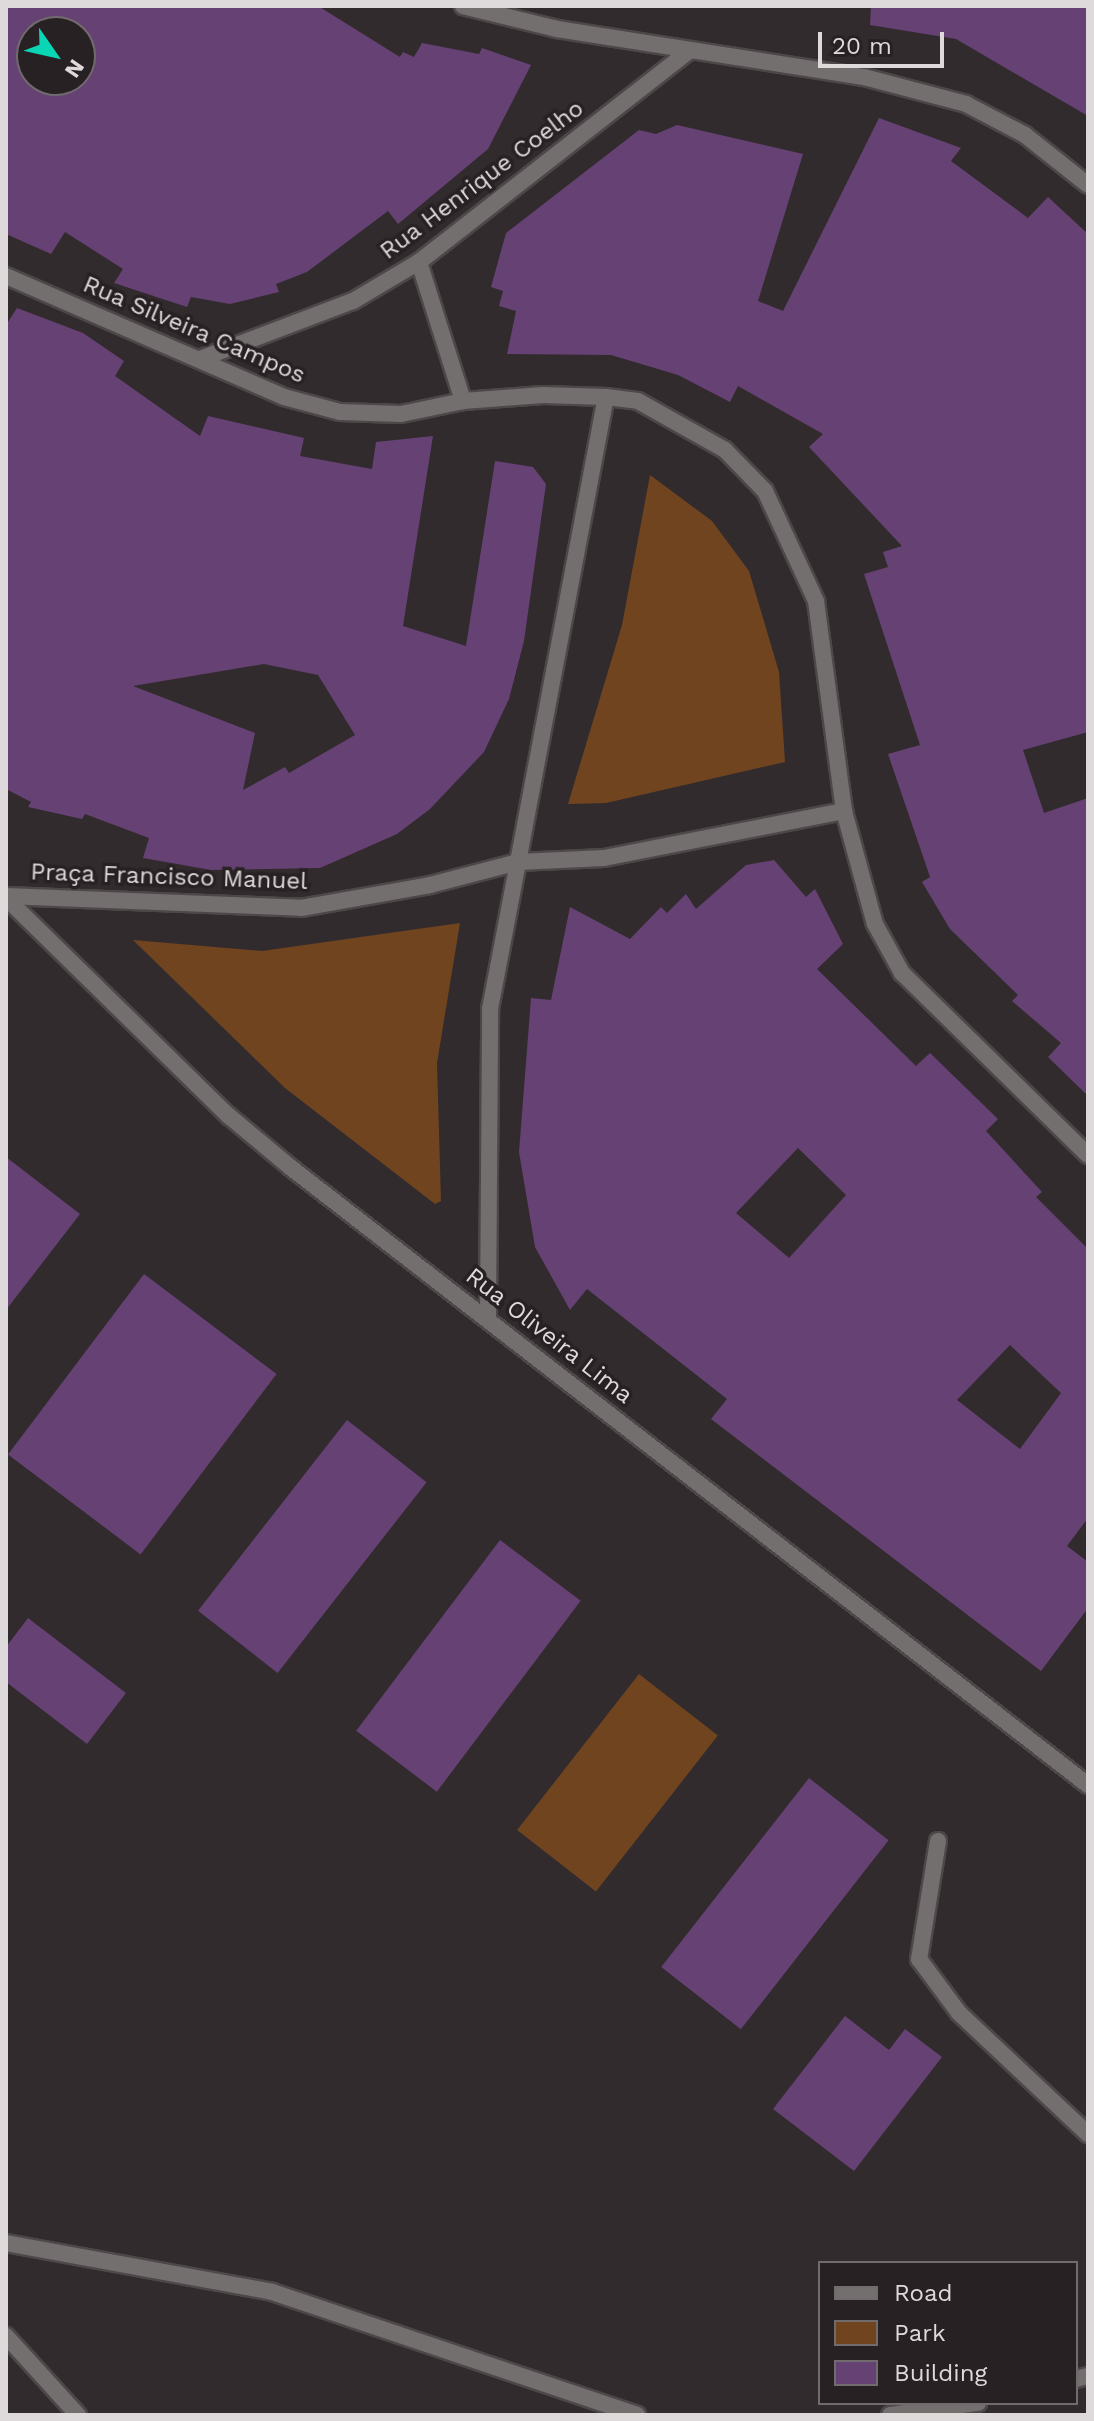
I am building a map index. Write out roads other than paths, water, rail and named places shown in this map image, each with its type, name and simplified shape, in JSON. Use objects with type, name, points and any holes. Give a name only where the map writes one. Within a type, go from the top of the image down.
[{"type":"street","points":[[463,6],[690,50],[864,77],[966,104],[1025,135],[1088,185]]},
{"type":"street","name":"Rua Henrique Coelho","points":[[200,359],[313,319],[419,262],[690,50]]},
{"type":"street","points":[[419,262],[463,401]]},
{"type":"street","name":"Rua Silveira Campos","points":[[6,276],[284,397],[340,412],[401,414],[463,401],[606,397],[638,401],[680,420],[725,450],[765,491],[816,601],[844,811]]},
{"type":"street","points":[[488,1319],[490,1009],[606,397]]},
{"type":"street","points":[[844,811],[875,924],[902,973],[1088,1155]]},
{"type":"street","name":"Praça Francisco Manuel","points":[[6,897],[301,908],[430,885],[518,862],[604,858],[844,811]]},
{"type":"street","name":"Rua Oliveira Lima","points":[[6,897],[229,1116],[1088,1785]]},
{"type":"street","points":[[938,1841],[919,1959],[959,2013],[1088,2134]]},
{"type":"street","points":[[6,2243],[272,2292],[637,2415]]},
{"type":"street","points":[[6,2336],[78,2415]]},
{"type":"street","points":[[890,2415],[963,2405]]}]
